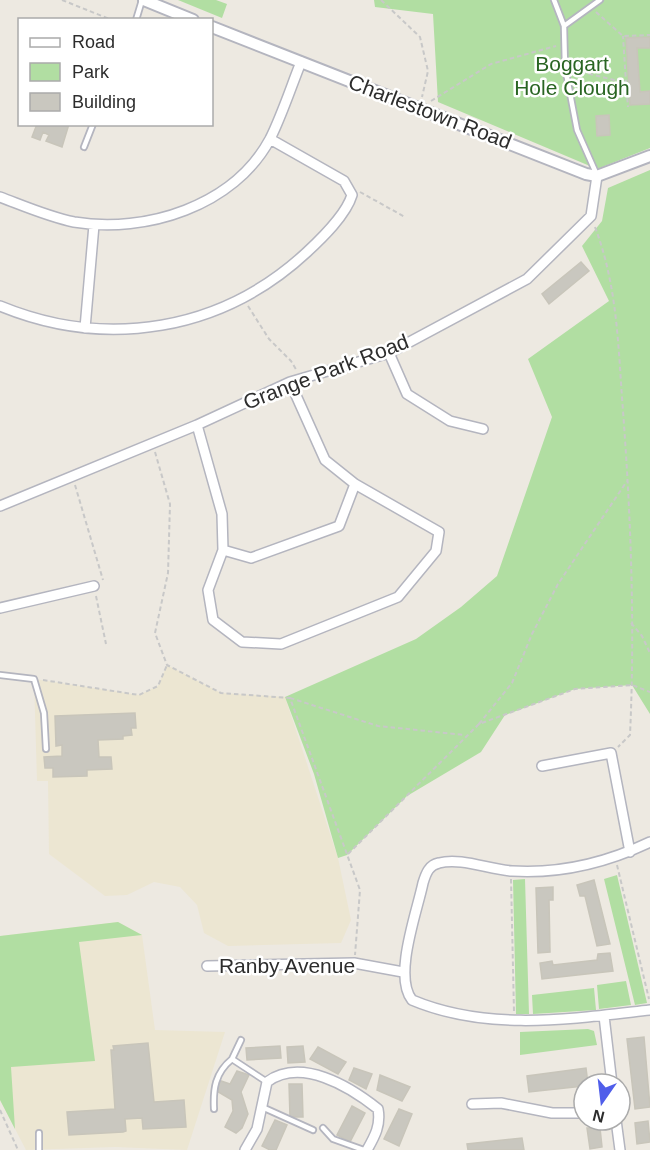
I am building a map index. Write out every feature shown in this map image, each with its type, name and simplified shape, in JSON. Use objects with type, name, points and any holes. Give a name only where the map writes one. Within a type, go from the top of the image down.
[{"type":"street","points":[[143,0],[166,4],[190,18]]},
{"type":"street","name":"Charlestown Road","points":[[213,27],[586,174],[597,176]]},
{"type":"street","points":[[0,197],[49,215],[94,225],[132,224],[176,214],[197,205],[237,178],[270,139],[301,62]]},
{"type":"street","points":[[0,306],[42,321],[85,328],[122,329],[158,326],[221,310],[243,298],[287,270],[316,244],[347,206],[351,191],[344,181],[270,139]]},
{"type":"street","points":[[591,216],[597,176],[650,156]]},
{"type":"street","name":"Grange Park Road","points":[[0,506],[196,425],[290,382],[388,353],[527,279],[591,216]]},
{"type":"street","points":[[85,328],[94,225]]},
{"type":"street","points":[[388,353],[407,394],[450,421],[483,429]]},
{"type":"street","points":[[196,425],[222,514],[223,550],[208,590],[213,620],[242,642],[281,645],[398,597],[436,551],[439,532],[355,484],[325,460],[290,382]]},
{"type":"street","points":[[223,550],[251,558],[339,526],[355,484]]},
{"type":"street","points":[[0,608],[94,586]]},
{"type":"street","points":[[542,766],[611,753],[630,852]]},
{"type":"street","points":[[650,842],[615,858],[552,871],[511,871],[444,862],[429,869],[423,883],[403,972],[405,988],[411,1000],[447,1011],[514,1020],[604,1016],[650,1010]]},
{"type":"street","name":"Ranby Avenue","points":[[207,966],[354,963],[403,972]]},
{"type":"street","points":[[604,1016],[611,1072]]},
{"type":"street","points":[[245,1150],[257,1129],[267,1082],[278,1074],[295,1071],[323,1077],[357,1092],[378,1108],[380,1120],[376,1134],[366,1150]]},
{"type":"street","points":[[472,1104],[501,1102],[552,1113],[572,1113]]},
{"type":"street","points":[[618,1132],[620,1150]]},
{"type":"lane","points":[[137,18],[143,0]]},
{"type":"lane","points":[[554,0],[564,26],[565,68],[578,130],[597,176]]},
{"type":"lane","points":[[564,26],[600,0]]},
{"type":"lane","points":[[84,147],[92,126]]},
{"type":"lane","points":[[0,675],[34,679],[44,713],[46,749]]},
{"type":"lane","points":[[214,1109],[213,1089],[222,1068],[232,1059],[240,1040]]},
{"type":"lane","points":[[232,1059],[267,1082]]},
{"type":"lane","points":[[262,1107],[313,1130]]},
{"type":"lane","points":[[323,1128],[333,1138],[366,1150]]},
{"type":"lane","points":[[39,1133],[39,1150]]},
{"type":"path","points":[[62,0],[107,18]]},
{"type":"path","points":[[381,0],[420,37],[428,71],[419,107]]},
{"type":"path","points":[[591,7],[623,36],[628,107]]},
{"type":"path","points":[[623,36],[650,35]]},
{"type":"path","points":[[419,107],[491,64],[565,44]]},
{"type":"path","points":[[565,68],[626,83]]},
{"type":"path","points":[[351,191],[361,192],[405,217]]},
{"type":"path","points":[[591,216],[608,263],[616,320],[628,479],[632,685],[630,735],[611,753]]},
{"type":"path","points":[[243,298],[269,339],[291,361],[301,379]]},
{"type":"path","points":[[152,443],[170,504],[168,573],[155,633],[167,665],[221,693],[290,698],[378,726],[467,735]]},
{"type":"path","points":[[72,477],[104,583],[94,586],[106,644]]},
{"type":"path","points":[[347,855],[479,724],[512,682],[532,634],[558,585],[628,479]]},
{"type":"path","points":[[631,623],[642,636],[650,653]]},
{"type":"path","points":[[34,679],[139,695],[158,686],[167,665]]},
{"type":"path","points":[[479,724],[575,689],[632,685],[650,692]]},
{"type":"path","points":[[290,698],[360,890],[354,963]]},
{"type":"path","points":[[615,858],[650,1002]]},
{"type":"path","points":[[511,871],[514,1020]]},
{"type":"path","points":[[0,1110],[18,1150]]},
{"type":"shaded area","points":[[167,665],[221,693],[285,697],[338,858],[351,920],[341,943],[228,946],[204,933],[197,905],[180,887],[154,882],[127,895],[105,896],[49,854],[48,781],[37,781],[34,679],[139,695],[158,686]]},
{"type":"shaded area","points":[[118,922],[142,935],[155,1030],[225,1032],[187,1150],[115,1147],[26,1150],[0,1100],[0,936]]},
{"type":"green space","points":[[178,0],[216,0],[227,4],[222,18]]},
{"type":"green space","name":"Boggart Hole Clough","points":[[374,0],[650,0],[650,148],[597,169],[438,102],[433,14],[375,7]]},
{"type":"green space","points":[[650,170],[650,714],[632,685],[575,689],[505,715],[481,752],[407,796],[347,855],[338,858],[314,774],[285,697],[416,639],[461,607],[497,576],[552,417],[528,359],[609,301],[582,246],[602,221],[608,188]]},
{"type":"green space","points":[[617,875],[647,1003],[635,1005],[604,879]]},
{"type":"green space","points":[[525,879],[529,1014],[516,1014],[513,880]]},
{"type":"green space","points":[[118,922],[142,935],[79,942],[95,1061],[11,1067],[15,1129],[0,1100],[0,936]]},
{"type":"green space","points":[[626,981],[631,1005],[599,1009],[597,985]]},
{"type":"green space","points":[[594,988],[596,1010],[533,1014],[532,995]]},
{"type":"green space","points":[[588,1029],[594,1031],[597,1045],[520,1055],[520,1032]]},
{"type":"building","points":[[650,37],[650,48],[637,48],[640,92],[650,91],[650,104],[630,105],[626,38]]},
{"type":"building","points":[[609,115],[610,135],[597,136],[596,116]]},
{"type":"building","points":[[36,126],[68,126],[62,147],[46,141],[49,135],[43,132],[40,140],[32,137]]},
{"type":"building","points":[[581,262],[589,271],[549,304],[542,294]]},
{"type":"building","points":[[135,713],[136,728],[131,728],[132,735],[123,736],[123,739],[98,740],[99,757],[111,757],[112,769],[87,770],[87,776],[53,777],[53,768],[45,768],[44,757],[62,756],[62,745],[56,746],[55,716]]},
{"type":"building","points":[[594,880],[610,944],[597,946],[585,896],[580,896],[577,885]]},
{"type":"building","points":[[553,887],[553,900],[549,900],[550,952],[538,953],[536,888]]},
{"type":"building","points":[[610,953],[613,971],[542,979],[540,963],[552,961],[553,965],[597,960],[598,954]]},
{"type":"building","points":[[644,1037],[650,1107],[635,1109],[627,1039]]},
{"type":"building","points":[[148,1043],[154,1102],[184,1100],[186,1127],[143,1129],[142,1118],[125,1119],[126,1131],[123,1132],[69,1135],[67,1112],[115,1109],[111,1050],[114,1050],[113,1046]]},
{"type":"building","points":[[280,1046],[281,1058],[247,1060],[246,1048]]},
{"type":"building","points":[[303,1046],[305,1062],[288,1063],[287,1047]]},
{"type":"building","points":[[318,1047],[346,1062],[338,1074],[310,1059]]},
{"type":"building","points":[[354,1068],[372,1074],[366,1089],[349,1080]]},
{"type":"building","points":[[586,1068],[586,1072],[572,1072],[572,1087],[529,1092],[527,1076]]},
{"type":"building","points":[[237,1071],[249,1075],[241,1092],[248,1114],[242,1128],[236,1133],[225,1127],[233,1111],[232,1100],[215,1090],[221,1081],[230,1084]]},
{"type":"building","points":[[380,1075],[410,1087],[402,1101],[377,1090]]},
{"type":"building","points":[[289,1084],[302,1084],[303,1117],[290,1117]]},
{"type":"building","points":[[352,1106],[365,1113],[350,1142],[337,1135]]},
{"type":"building","points":[[399,1109],[412,1114],[399,1146],[384,1139]]},
{"type":"building","points":[[275,1120],[287,1125],[276,1150],[270,1150],[262,1146]]},
{"type":"building","points":[[648,1121],[650,1142],[637,1144],[635,1123]]},
{"type":"building","points":[[588,1132],[600,1132],[602,1147],[590,1149]]},
{"type":"building","points":[[522,1138],[524,1150],[468,1150],[467,1144]]}]
